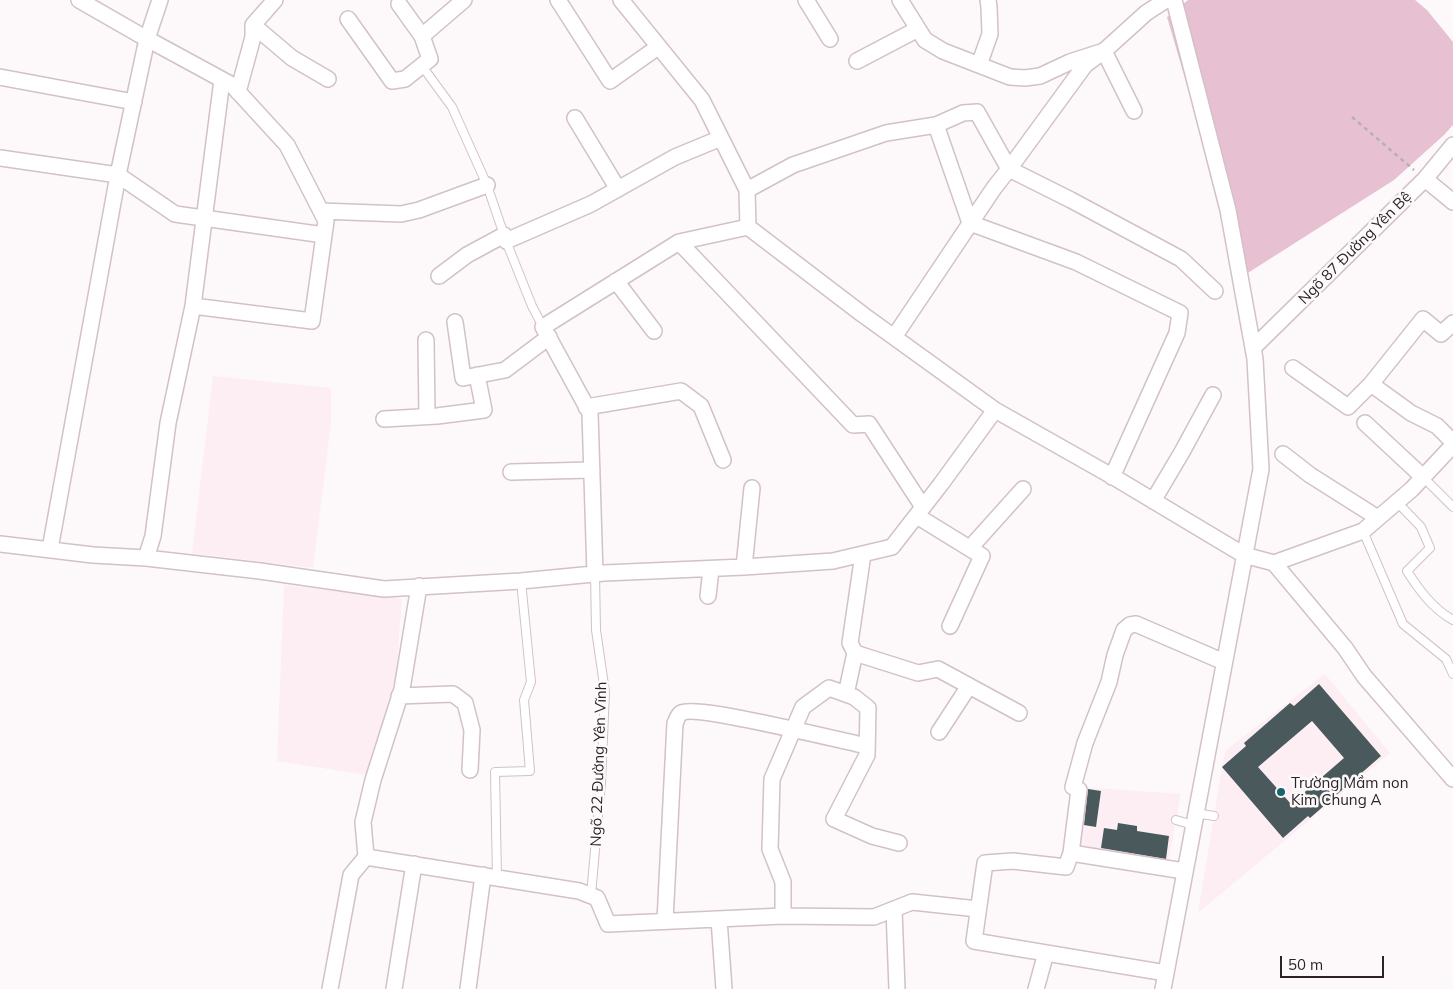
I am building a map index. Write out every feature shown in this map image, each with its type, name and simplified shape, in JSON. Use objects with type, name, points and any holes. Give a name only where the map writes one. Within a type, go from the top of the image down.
[{"type":"street","points":[[79,0],[232,85],[286,145],[326,220],[312,321],[193,306]]},
{"type":"street","points":[[50,549],[118,175],[147,39],[160,0]]},
{"type":"street","points":[[238,92],[253,37],[254,25],[275,0]]},
{"type":"street","points":[[422,36],[464,0]]},
{"type":"street","points":[[558,0],[610,81],[658,47]]},
{"type":"street","points":[[621,0],[702,100],[747,190],[748,227]]},
{"type":"street","points":[[806,0],[830,39]]},
{"type":"street","points":[[900,0],[925,40],[944,51],[1010,77],[1040,76],[1070,62],[1104,51]]},
{"type":"street","points":[[979,65],[990,34],[988,0]]},
{"type":"street","points":[[894,337],[994,188],[1085,65],[1104,51],[1146,13],[1166,0]]},
{"type":"street","points":[[1163,989],[1261,469],[1259,415],[1253,348],[1228,210],[1174,0]]},
{"type":"street","points":[[348,19],[392,81],[405,80],[430,59],[422,36],[399,4]]},
{"type":"street","points":[[254,25],[292,58],[328,79]]},
{"type":"street","points":[[856,61],[918,30]]},
{"type":"street","points":[[1104,51],[1134,111]]},
{"type":"street","points":[[0,77],[134,102]]},
{"type":"street","points":[[146,558],[154,536],[168,423],[193,306],[222,80]]},
{"type":"street","points":[[747,190],[793,165],[886,133],[936,125],[963,113],[977,112],[1009,169],[1181,259],[1215,291]]},
{"type":"street","points":[[575,118],[618,189]]},
{"type":"street","points":[[936,125],[970,223]]},
{"type":"street","points":[[439,276],[467,255],[592,204],[675,158],[721,138]]},
{"type":"street","name":"Ngõ 87 Đường Yên Bệ","points":[[1253,348],[1425,178],[1453,145]]},
{"type":"street","points":[[0,158],[118,175],[175,214],[324,234]]},
{"type":"street","points":[[1425,178],[1453,202]]},
{"type":"street","points":[[321,211],[401,214],[419,210],[487,185]]},
{"type":"street","points":[[970,223],[1076,262],[1180,313],[1177,333],[1112,477]]},
{"type":"street","points":[[455,322],[463,378],[506,370],[546,332],[616,281],[679,242],[748,227],[995,410],[1244,555],[1274,563],[1364,531],[1423,477],[1453,443],[1437,426],[1411,413],[1370,384]]},
{"type":"street","points":[[679,242],[853,425],[869,424],[920,512],[982,556],[950,626]]},
{"type":"street","points":[[616,281],[654,332]]},
{"type":"street","points":[[1293,368],[1348,406],[1370,384],[1423,319],[1442,334],[1453,323]]},
{"type":"street","points":[[546,332],[590,413],[595,574]]},
{"type":"street","points":[[426,340],[427,416]]},
{"type":"street","points":[[384,418],[484,410],[477,375]]},
{"type":"street","points":[[586,406],[682,390],[701,406],[723,460]]},
{"type":"street","points":[[1153,501],[1213,395]]},
{"type":"street","points":[[0,544],[260,571],[384,589],[521,582],[595,574],[833,561],[892,547],[995,410]]},
{"type":"street","points":[[1365,423],[1423,477]]},
{"type":"street","points":[[1283,454],[1310,475],[1378,518]]},
{"type":"street","points":[[511,472],[592,470]]},
{"type":"street","points":[[744,567],[752,488]]},
{"type":"street","points":[[970,548],[1023,489]]},
{"type":"street","points":[[846,694],[855,653],[850,643],[863,554]]},
{"type":"street","points":[[1274,563],[1345,648],[1364,676],[1453,779]]},
{"type":"street","points":[[708,596],[711,568]]},
{"type":"street","points":[[330,989],[351,875],[366,857],[363,822],[373,780],[402,689],[419,586]]},
{"type":"street","points":[[1166,973],[974,941],[985,863],[1013,861],[1066,867],[1071,853],[1079,790],[1072,787],[1085,743],[1109,682],[1115,655],[1124,630],[1130,625],[1136,624],[1224,662]]},
{"type":"street","points":[[855,653],[918,673],[938,669],[1019,713]]},
{"type":"street","points":[[939,732],[969,686]]},
{"type":"street","points":[[783,916],[783,882],[770,850],[772,779],[803,707],[829,688],[854,696],[868,708],[867,755],[834,819],[872,836],[899,843]]},
{"type":"street","points":[[399,696],[452,694],[465,703],[472,730],[470,770]]},
{"type":"street","points":[[665,921],[676,723],[682,712],[724,714],[868,746]]},
{"type":"street","points":[[1071,853],[1184,871]]},
{"type":"street","points":[[366,857],[579,891],[597,898],[608,924],[783,916],[874,917],[912,902],[978,909]]},
{"type":"street","points":[[394,989],[414,864]]},
{"type":"street","points":[[468,989],[490,877]]},
{"type":"street","points":[[894,909],[897,989]]},
{"type":"street","points":[[719,919],[724,989]]},
{"type":"street","points":[[1036,989],[1046,953]]},
{"type":"lane","points":[[422,66],[452,107],[487,185],[505,238],[532,306],[546,332]]},
{"type":"lane","points":[[1423,477],[1453,507]]},
{"type":"lane","points":[[1397,502],[1421,527],[1430,548],[1407,571],[1420,591],[1442,615],[1453,620]]},
{"type":"lane","points":[[1364,531],[1403,624],[1446,659],[1453,674]]},
{"type":"lane","name":"Ngõ 22 Đường Yên Vĩnh","points":[[591,895],[601,783],[605,692],[596,630],[595,574]]},
{"type":"lane","points":[[490,877],[494,772],[530,770],[524,700],[531,682],[521,582]]},
{"type":"lane","points":[[1176,820],[1214,816]]},
{"type":"path","points":[[1352,117],[1425,178]]},
{"type":"shaded area","points":[[1188,0],[1415,0],[1427,10],[1453,42],[1453,125],[1394,180],[1243,276],[1167,17]]},
{"type":"shaded area","points":[[213,376],[331,388],[331,422],[313,568],[192,553]]},
{"type":"shaded area","points":[[284,585],[402,599],[396,676],[367,775],[277,761]]},
{"type":"shaded area","name":"Trường Mầm non Kim Chung A","points":[[1325,674],[1390,753],[1198,913],[1226,750]]},
{"type":"shaded area","points":[[1082,787],[1181,794],[1168,863],[1073,851]]},
{"type":"building","points":[[1319,684],[1381,756],[1310,818],[1308,816],[1283,838],[1222,767],[1246,746],[1244,743],[1290,703],[1294,706]],"holes":[[[1312,721],[1344,758],[1291,804],[1258,767]]]},
{"type":"building","points":[[1088,789],[1101,791],[1096,827],[1084,825]]},
{"type":"building","points":[[1118,823],[1137,826],[1137,831],[1169,836],[1166,859],[1101,848],[1104,828],[1117,830]]},
{"type":"place","name":"Trường Mầm non Kim Chung A","points":[[1281,792]]}]
